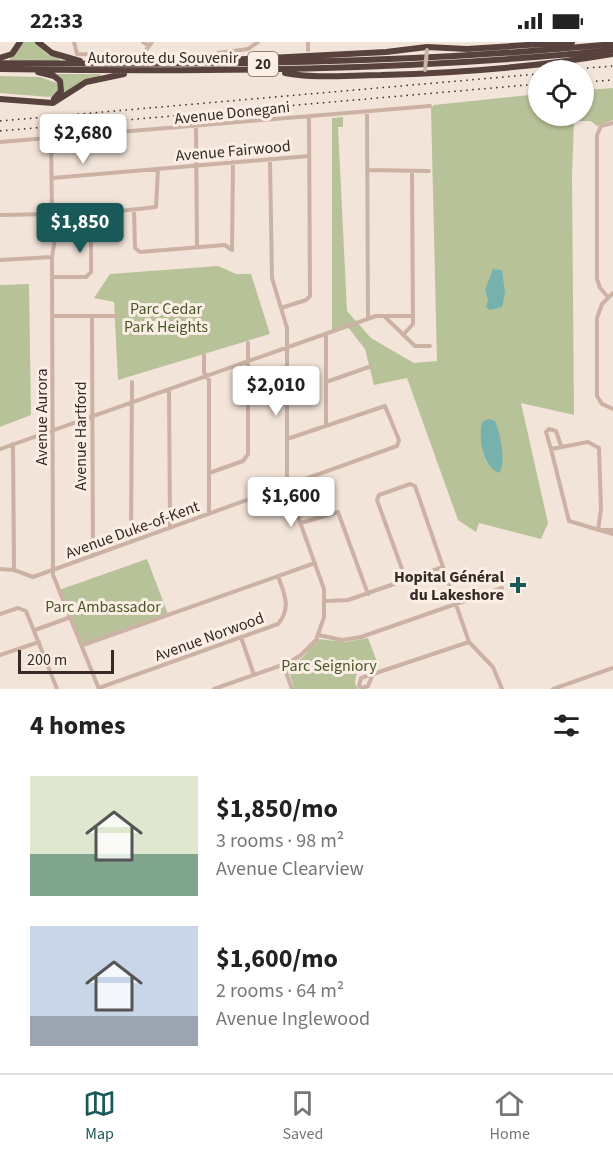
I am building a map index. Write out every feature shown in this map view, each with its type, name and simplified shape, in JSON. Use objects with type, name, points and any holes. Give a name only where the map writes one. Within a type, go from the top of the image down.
[{"type":"highway","points":[[0,58],[12,54],[20,42]]},
{"type":"highway","points":[[38,42],[55,54],[96,64]]},
{"type":"highway","points":[[179,65],[224,59],[386,52],[428,47],[466,49],[572,42]]},
{"type":"highway","name":"Autoroute du Souvenir","points":[[0,63],[179,65],[428,57],[613,44]]},
{"type":"highway","points":[[272,70],[298,75],[425,72],[527,65],[613,52]]},
{"type":"highway","name":"Autoroute du Souvenir","points":[[0,69],[272,70],[613,52]]},
{"type":"highway","points":[[0,97],[49,100],[59,94],[62,84],[57,78],[22,69]]},
{"type":"highway","points":[[0,97],[53,103],[86,82],[138,71]]},
{"type":"street","points":[[74,42],[75,53],[134,56],[144,53],[150,44],[143,42]]},
{"type":"street","points":[[218,53],[248,49],[258,42]]},
{"type":"street","points":[[308,42],[308,50]]},
{"type":"street","points":[[425,72],[428,47]]},
{"type":"street","name":"Avenue Donegani","points":[[0,142],[196,128],[430,106]]},
{"type":"street","points":[[367,112],[368,319]]},
{"type":"street","points":[[281,308],[306,300],[310,296],[309,117]]},
{"type":"street","points":[[608,297],[600,288],[597,279],[597,135],[602,126],[613,123]]},
{"type":"street","points":[[196,128],[197,247]]},
{"type":"street","name":"Avenue Aurora","points":[[51,138],[52,214],[56,224],[52,256],[53,570],[99,688]]},
{"type":"street","name":"Avenue Fairwood","points":[[52,178],[309,156]]},
{"type":"street","points":[[214,689],[302,655],[318,635],[326,601],[287,486],[286,328],[272,278],[270,159]]},
{"type":"street","points":[[135,210],[137,250],[225,245],[232,250],[234,242],[233,162]]},
{"type":"street","points":[[56,224],[76,216],[153,209],[158,204],[158,169]]},
{"type":"street","points":[[368,170],[429,171]]},
{"type":"street","points":[[403,335],[413,324],[412,171]]},
{"type":"street","points":[[0,215],[52,214]]},
{"type":"street","points":[[52,277],[86,277],[91,272],[91,214]]},
{"type":"street","points":[[0,260],[52,256]]},
{"type":"street","points":[[613,293],[602,304],[597,318],[597,396],[602,404],[613,409]]},
{"type":"street","points":[[52,316],[118,316]]},
{"type":"street","name":"Avenue Hartford","points":[[92,316],[93,556]]},
{"type":"street","points":[[0,449],[368,319],[384,316],[413,316]]},
{"type":"street","points":[[384,316],[415,346],[430,346]]},
{"type":"street","points":[[287,439],[326,426],[326,334]]},
{"type":"street","points":[[209,473],[243,461],[248,454],[248,342]]},
{"type":"street","points":[[204,355],[204,372],[207,376],[209,514]]},
{"type":"street","points":[[326,382],[369,368]]},
{"type":"street","points":[[131,542],[132,382]]},
{"type":"street","points":[[169,389],[170,528]]},
{"type":"street","name":"Avenue Duke-of-Kent","points":[[0,572],[13,570],[33,577],[397,446],[399,440],[388,408],[382,406],[326,426]]},
{"type":"street","points":[[561,446],[556,431],[549,429],[546,432],[569,521],[613,532]]},
{"type":"street","points":[[551,449],[588,442],[599,448],[601,508],[598,530]]},
{"type":"street","points":[[13,444],[13,570]]},
{"type":"street","points":[[406,580],[377,501],[379,495],[410,484],[415,486],[469,642],[493,667],[502,689]]},
{"type":"street","points":[[301,523],[338,512],[368,594]]},
{"type":"street","points":[[83,645],[315,563]]},
{"type":"street","points":[[326,601],[348,600],[443,567]]},
{"type":"street","name":"Avenue Norwood","points":[[99,688],[278,624],[283,618],[286,600],[278,576]]},
{"type":"street","points":[[318,635],[342,639],[361,637],[502,588]]},
{"type":"street","points":[[0,614],[22,608],[34,630],[57,689]]},
{"type":"street","points":[[34,630],[70,617]]},
{"type":"street","points":[[241,638],[254,675]]},
{"type":"street","points":[[0,655],[39,642]]},
{"type":"street","points":[[372,676],[469,642]]},
{"type":"street","points":[[283,664],[292,689]]},
{"type":"street","points":[[553,689],[613,668]]},
{"type":"green space","points":[[23,42],[35,42],[48,54],[60,58],[59,61],[9,60]]},
{"type":"green space","points":[[54,74],[101,75],[65,94],[63,93],[63,81]]},
{"type":"green space","points":[[0,76],[40,77],[57,83],[58,90],[54,96],[49,97],[0,93]]},
{"type":"green space","points":[[613,88],[613,120],[597,126],[594,124],[594,89]]},
{"type":"green space","points":[[528,95],[528,126],[574,126],[572,176],[574,415],[521,403],[548,523],[541,539],[479,523],[476,532],[458,520],[407,378],[374,385],[365,349],[347,326],[332,331],[332,118],[343,117],[343,127],[338,127],[347,311],[371,338],[414,363],[437,361],[431,108],[434,105]]},
{"type":"green space","name":"Parc Cedar Park Heights","points":[[218,266],[236,274],[251,274],[270,334],[118,380],[114,302],[94,298],[110,274]]},
{"type":"green space","points":[[29,284],[31,415],[0,427],[0,285]]},
{"type":"green space","name":"Parc Ambassador","points":[[147,559],[168,614],[83,645],[59,590]]},
{"type":"green space","name":"Parc Seigniory","points":[[368,638],[379,667],[356,675],[355,683],[358,689],[294,689],[288,667],[303,657],[318,639],[345,642]]},
{"type":"water","points":[[493,269],[502,270],[505,293],[502,307],[490,310],[486,307],[488,300],[485,290]]},
{"type":"water","points":[[489,419],[495,421],[501,440],[503,455],[499,473],[489,465],[481,443],[482,422]]},
{"type":"railway","points":[[594,68],[613,66]]},
{"type":"railway","points":[[0,121],[528,75]]},
{"type":"railway","points":[[594,81],[613,80]]},
{"type":"railway","points":[[0,131],[528,85]]},
{"type":"place","name":"Hopital Général du Lakeshore","points":[[518,585]]}]
